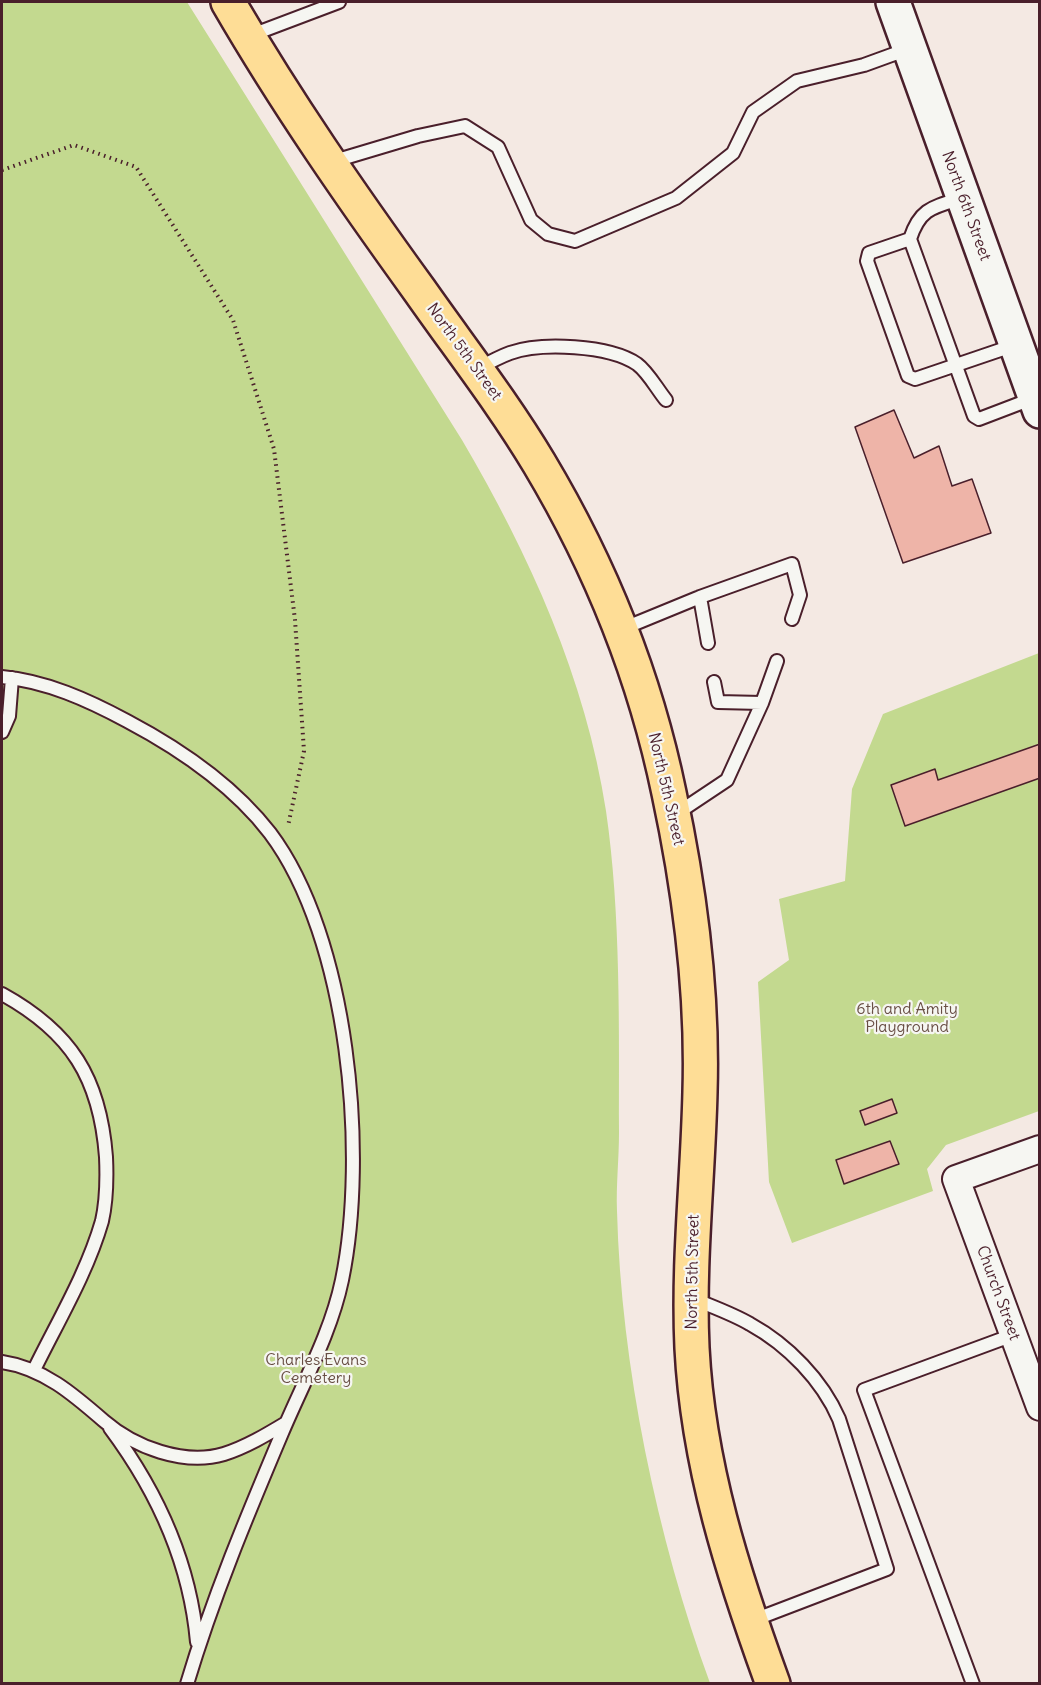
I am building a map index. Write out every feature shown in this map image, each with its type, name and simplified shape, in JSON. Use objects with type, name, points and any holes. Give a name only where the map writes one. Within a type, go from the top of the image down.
[{"type":"main road","name":"North 5th Street","points":[[228,2],[330,163],[476,369],[541,466],[586,549],[621,629],[638,677],[674,816],[692,933],[699,1007],[700,1090],[691,1245],[692,1298],[694,1362],[708,1474],[724,1539],[750,1621],[773,1683]]},
{"type":"street","name":"North 6th Street","points":[[892,2],[1037,404]]},
{"type":"street","name":"Church Street","points":[[1040,1149],[956,1179],[1040,1407]]},
{"type":"lane","points":[[248,36],[339,2]]},
{"type":"lane","points":[[330,163],[418,136],[465,126],[498,147],[531,220],[548,234],[575,241],[676,198],[733,153],[753,112],[797,81],[864,65],[909,49]]},
{"type":"lane","points":[[963,198],[923,213],[915,224],[910,239],[974,416],[979,419],[1037,404]]},
{"type":"lane","points":[[910,239],[869,253],[867,261],[908,376],[915,379],[1016,344]]},
{"type":"lane","points":[[476,369],[512,352],[550,346],[617,354],[638,365],[666,400]]},
{"type":"lane","points":[[621,629],[700,597],[792,564],[800,595],[792,619]]},
{"type":"lane","points":[[700,597],[708,643]]},
{"type":"lane","points":[[674,816],[727,780],[762,704],[777,661]]},
{"type":"lane","points":[[2,732],[9,716],[7,677],[40,684],[104,708],[173,747],[245,805],[272,836],[304,892],[327,951],[332,971],[348,1071],[354,1173],[348,1242],[341,1283],[327,1327],[229,1558],[187,1683]]},
{"type":"lane","points":[[714,682],[718,702],[762,704]]},
{"type":"lane","points":[[2,994],[34,1012],[63,1039],[91,1087],[105,1137],[108,1177],[102,1220],[86,1266],[34,1370]]},
{"type":"lane","points":[[692,1298],[751,1324],[786,1350],[817,1381],[839,1419],[887,1569],[750,1621]]},
{"type":"lane","points":[[973,1683],[864,1390],[1013,1335]]},
{"type":"lane","points":[[2,1362],[34,1370],[61,1385],[106,1422],[148,1447],[175,1455],[189,1457],[221,1455],[244,1447],[286,1423]]},
{"type":"lane","points":[[106,1422],[146,1480],[179,1556],[192,1595],[198,1649]]},
{"type":"path","points":[[2,170],[74,145],[136,167],[233,320],[274,449],[295,620],[304,751],[282,853]]},
{"type":"green space","name":"Charles Evans Cemetery","points":[[2,2],[187,2],[462,440],[510,528],[552,619],[584,713],[597,762],[611,850],[617,931],[619,1013],[617,1211],[620,1270],[634,1390],[658,1511],[691,1627],[710,1683],[2,1684]]},
{"type":"green space","name":"6th and Amity Playground","points":[[1039,653],[1039,1111],[946,1145],[927,1169],[933,1191],[792,1243],[769,1182],[758,982],[789,960],[779,899],[845,881],[852,789],[883,714]]},
{"type":"building","points":[[894,410],[914,458],[939,446],[952,486],[972,479],[991,533],[903,563],[855,427]]},
{"type":"building","points":[[1040,744],[1040,778],[905,826],[891,785],[935,769],[938,780]]},
{"type":"building","points":[[892,1099],[897,1113],[865,1125],[860,1111]]},
{"type":"building","points":[[890,1141],[899,1164],[844,1184],[836,1160]]}]
